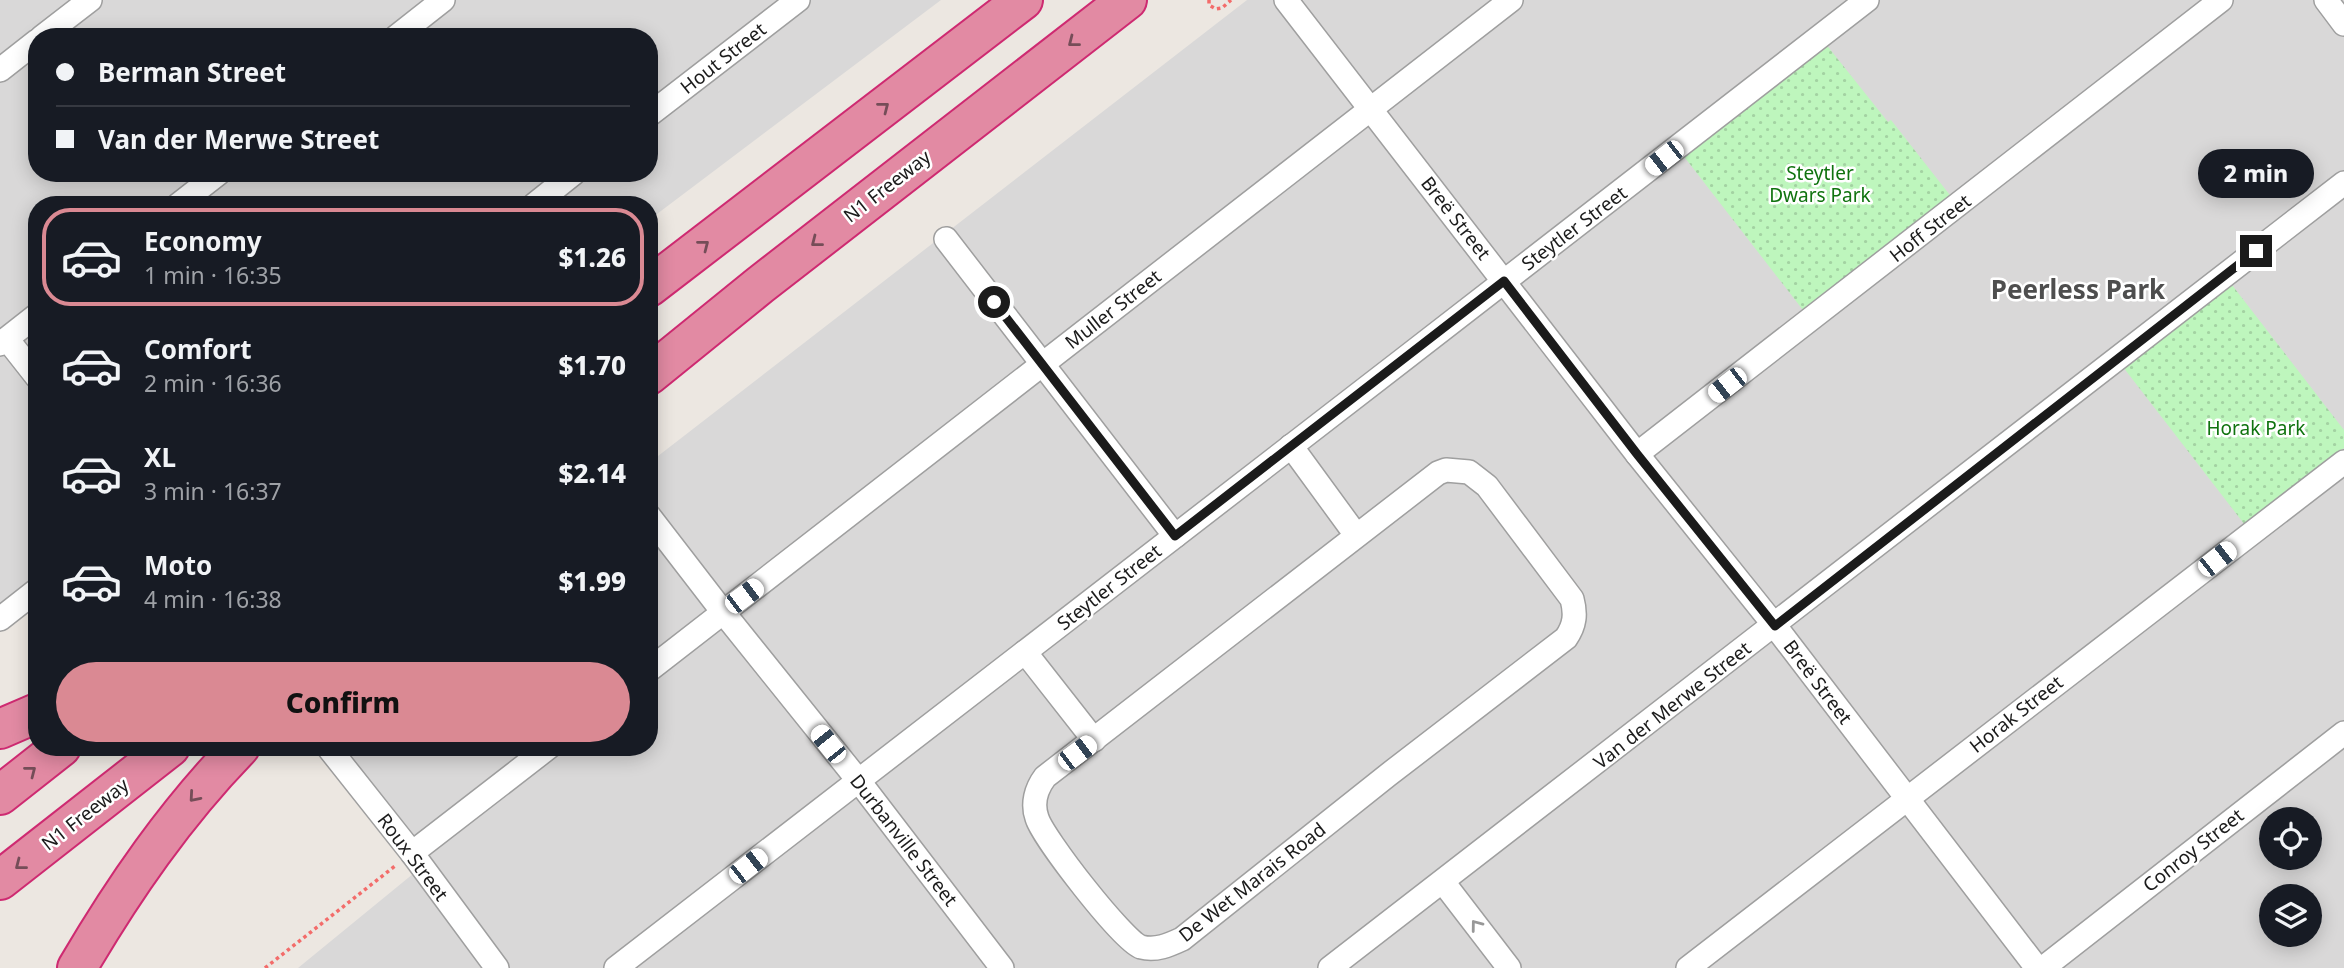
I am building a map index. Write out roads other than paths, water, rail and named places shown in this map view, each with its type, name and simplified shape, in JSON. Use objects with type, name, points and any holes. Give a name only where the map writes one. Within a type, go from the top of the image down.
[{"type":"highway","points":[[658,280],[1023,0]]},
{"type":"highway","name":"N1 Freeway","points":[[658,368],[760,285],[1127,0]]},
{"type":"highway","points":[[0,729],[28,717]]},
{"type":"highway","points":[[0,795],[50,756]]},
{"type":"highway","name":"N1 Freeway","points":[[0,880],[158,756]]},
{"type":"highway","points":[[77,968],[130,882],[184,809],[232,756]]},
{"type":"street","points":[[407,28],[443,0]]},
{"type":"street","name":"Hout Street","points":[[658,108],[798,0]]},
{"type":"street","name":"Breë Street","points":[[1286,0],[1637,454],[1775,626],[2037,968]]},
{"type":"street","name":"Muller Street","points":[[658,663],[1511,0]]},
{"type":"street","name":"Steytler Street","points":[[616,968],[1867,0]]},
{"type":"street","name":"Hoff Street","points":[[1637,454],[2221,0]]},
{"type":"street","points":[[2326,0],[2344,24]]},
{"type":"street","points":[[52,28],[79,2]]},
{"type":"street","points":[[0,70],[28,48]]},
{"type":"street","points":[[190,196],[207,182]]},
{"type":"street","points":[[545,196],[563,182]]},
{"type":"street","name":"Van der Merwe Street","points":[[1330,968],[2344,183]]},
{"type":"street","points":[[946,239],[1175,536]]},
{"type":"street","points":[[28,322],[3,342],[28,368]]},
{"type":"street","points":[[1291,446],[1356,535]]},
{"type":"street","name":"Horak Street","points":[[1688,968],[2344,462]]},
{"type":"street","name":"De Wet Marais Road","points":[[1457,470],[1469,472],[1488,486],[1573,599],[1573,629],[1566,638],[1182,939],[1161,948],[1139,946],[1119,929],[1037,819],[1035,800],[1038,788],[1045,777],[1356,535],[1438,473],[1457,470]]},
{"type":"street","name":"Durbanville Street","points":[[658,528],[858,780],[990,964]]},
{"type":"street","points":[[0,619],[28,597]]},
{"type":"street","points":[[1025,652],[1094,740]]},
{"type":"street","name":"Conroy Street","points":[[2043,968],[2344,733]]},
{"type":"street","name":"Roux Street","points":[[335,756],[497,968]]},
{"type":"street","points":[[411,853],[537,756]]},
{"type":"street","points":[[1443,882],[1508,968]]},
{"type":"district","name":"Peerless Park","points":[[2078,290]]},
{"type":"park label","name":"Steytler Dwars Park","points":[[1820,184]]},
{"type":"park label","name":"Horak Park","points":[[2256,428]]}]
